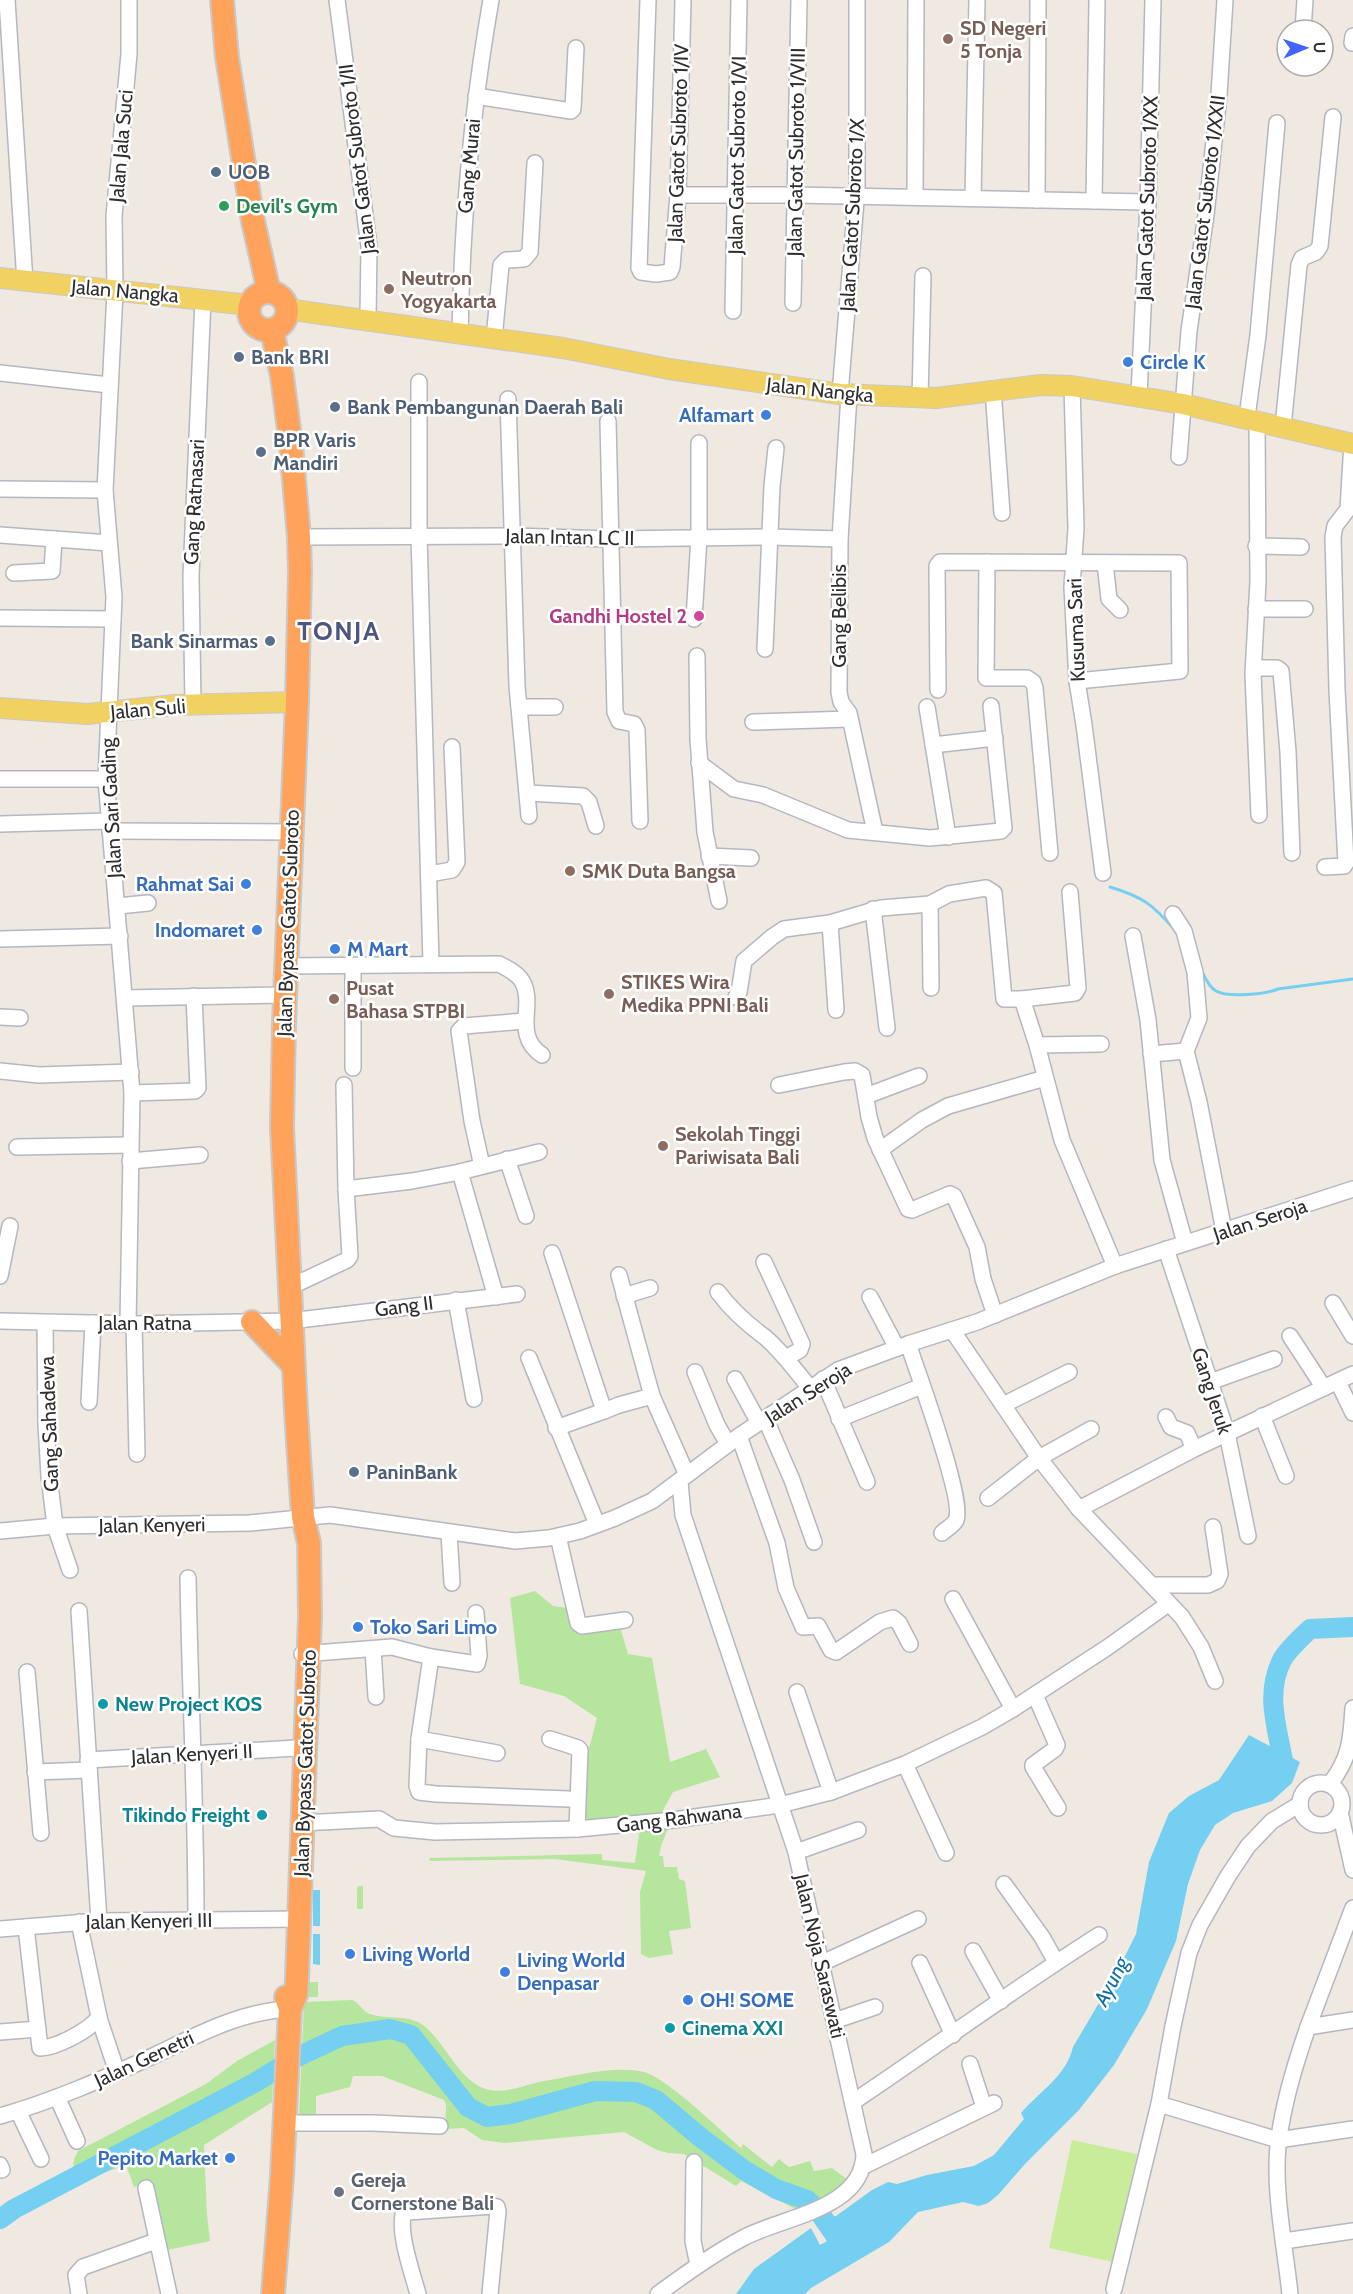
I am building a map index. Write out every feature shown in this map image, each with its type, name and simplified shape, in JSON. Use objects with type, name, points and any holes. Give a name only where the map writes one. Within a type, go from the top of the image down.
[{"type":"highway","points":[[222,0],[227,57],[253,221],[269,292]]},
{"type":"highway","points":[[269,292],[282,299],[286,309],[284,323],[272,330],[262,329],[253,322],[249,311],[250,305],[259,294],[269,292]]},
{"type":"highway","name":"Jalan Bypass Gatot Subroto","points":[[272,330],[286,403],[300,537],[291,702],[292,832],[286,966],[279,996],[288,1288],[286,1321],[293,1365],[303,1517],[309,1543],[304,1654],[303,1824],[294,1919]]},
{"type":"highway","points":[[252,1322],[293,1365]]},
{"type":"highway","name":"Jalan Bypass Gatot Subroto","points":[[273,2294],[290,2016],[296,1995],[294,1919],[296,1748],[304,1654]]},
{"type":"main road","name":"Jalan Nangka","points":[[0,278],[115,292],[203,298],[250,305]]},
{"type":"main road","name":"Jalan Nangka","points":[[286,309],[563,348],[680,370],[844,394],[920,398],[1041,385],[1072,386],[1184,404],[1353,444]]},
{"type":"main road","name":"Jalan Suli","points":[[0,708],[87,714],[153,707],[291,702]]},
{"type":"street","points":[[7,0],[25,282]]},
{"type":"street","name":"Jalan Jala Suci","points":[[115,292],[114,225],[129,54],[129,0]]},
{"type":"street","name":"Jalan Gatot Subroto 1/II","points":[[337,0],[369,246],[368,319]]},
{"type":"street","name":"Gang Murai","points":[[460,334],[461,255],[467,166],[491,0]]},
{"type":"street","name":"Jalan Gatot Subroto 1/IV","points":[[648,0],[639,268],[641,272],[656,274],[672,270],[678,195],[683,0]]},
{"type":"street","name":"Jalan Gatot Subroto 1/VI","points":[[733,311],[739,0]]},
{"type":"street","name":"Jalan Gatot Subroto 1/VIII","points":[[793,303],[799,0]]},
{"type":"street","name":"Jalan Gatot Subroto 1/X","points":[[844,394],[857,196],[857,0]]},
{"type":"street","points":[[915,197],[916,0]]},
{"type":"street","points":[[974,198],[977,0]]},
{"type":"street","points":[[1037,200],[1038,0]]},
{"type":"street","points":[[1094,201],[1097,0]]},
{"type":"street","name":"Jalan Gatot Subroto 1/XX","points":[[1139,395],[1148,202],[1153,0]]},
{"type":"street","name":"Jalan Gatot Subroto 1/XXII","points":[[1179,457],[1189,331],[1206,215],[1219,95],[1225,0]]},
{"type":"street","points":[[1304,18],[1305,0]]},
{"type":"street","points":[[476,96],[571,111],[573,109],[576,48]]},
{"type":"street","points":[[1283,427],[1299,261],[1317,251],[1320,246],[1333,117]]},
{"type":"street","points":[[1259,815],[1254,668],[1256,546],[1252,419],[1277,123]]},
{"type":"street","points":[[494,339],[501,265],[506,260],[524,259],[530,252],[535,163]]},
{"type":"street","points":[[678,195],[736,194],[1148,202]]},
{"type":"street","points":[[920,398],[923,276]]},
{"type":"street","name":"Jalan Sari Gading","points":[[115,292],[105,490],[114,579],[106,779],[132,1092],[131,1324],[137,1454]]},
{"type":"street","name":"Gang Ratnasari","points":[[193,705],[190,576],[203,298]]},
{"type":"street","points":[[0,373],[109,384]]},
{"type":"street","points":[[419,382],[419,536],[431,963]]},
{"type":"street","name":"Kusuma Sari","points":[[1072,386],[1076,528],[1072,587],[1077,681],[1103,873]]},
{"type":"street","points":[[993,390],[1002,513]]},
{"type":"street","name":"Gang Belibis","points":[[844,394],[839,692],[841,702],[848,710],[875,832]]},
{"type":"street","points":[[508,399],[519,707],[529,816]]},
{"type":"street","points":[[608,421],[615,712],[619,721],[634,724],[637,730],[640,821]]},
{"type":"street","points":[[694,619],[699,537],[699,443]]},
{"type":"street","points":[[1325,867],[1345,865],[1337,690],[1334,537],[1335,526],[1348,509],[1353,444]]},
{"type":"street","points":[[765,649],[776,448]]},
{"type":"street","points":[[0,489],[105,490]]},
{"type":"street","points":[[0,535],[109,543]]},
{"type":"street","name":"Jalan Intan LC II","points":[[300,537],[840,539]]},
{"type":"street","points":[[14,573],[52,571],[54,539]]},
{"type":"street","points":[[1256,546],[1301,547]]},
{"type":"street","points":[[938,690],[937,566],[940,562],[1074,564],[1177,562],[1179,564],[1181,669],[1077,681]]},
{"type":"street","points":[[987,562],[986,678],[1027,678],[1033,682],[1050,853]]},
{"type":"street","points":[[1105,563],[1109,599],[1120,609]]},
{"type":"street","points":[[1256,609],[1305,609]]},
{"type":"street","points":[[0,618],[113,620]]},
{"type":"street","points":[[697,656],[699,763],[705,832],[719,901]]},
{"type":"street","points":[[1254,668],[1277,668],[1281,671],[1292,853]]},
{"type":"street","points":[[699,763],[734,789],[763,795],[848,830],[900,837],[948,837],[1003,830],[991,706]]},
{"type":"street","points":[[519,707],[555,707]]},
{"type":"street","points":[[927,707],[948,837]]},
{"type":"street","points":[[753,722],[850,718]]},
{"type":"street","points":[[933,745],[995,738]]},
{"type":"street","points":[[429,874],[452,870],[457,862],[452,747]]},
{"type":"street","points":[[0,779],[106,779]]},
{"type":"street","points":[[528,793],[583,795],[589,802],[596,826]]},
{"type":"street","points":[[0,824],[292,832]]},
{"type":"street","points":[[709,856],[751,858]]},
{"type":"street","points":[[736,997],[739,992],[744,961],[772,937],[789,928],[830,922],[873,909],[930,904],[949,894],[987,888],[994,891],[1004,999],[1022,999],[1077,991],[1070,892]]},
{"type":"street","points":[[118,906],[147,903]]},
{"type":"street","points":[[930,904],[931,988]]},
{"type":"street","points":[[873,909],[887,1028]]},
{"type":"street","points":[[1173,914],[1184,931],[1188,943],[1198,1005],[1199,1018],[1186,1051],[1199,1102],[1224,1231]]},
{"type":"street","points":[[830,922],[836,1010]]},
{"type":"street","points":[[0,939],[120,936]]},
{"type":"street","points":[[1133,936],[1148,1020],[1162,1160],[1185,1242]]},
{"type":"street","points":[[286,966],[353,967],[431,963],[495,963],[509,969],[525,987],[525,1020],[531,1046],[542,1055]]},
{"type":"street","points":[[353,967],[353,1068]]},
{"type":"street","points":[[132,1092],[195,1091],[198,1088],[194,996]]},
{"type":"street","points":[[125,998],[279,996]]},
{"type":"street","points":[[1022,999],[1037,1045],[1062,1140],[1115,1266]]},
{"type":"street","points":[[0,1017],[20,1018]]},
{"type":"street","points":[[482,1166],[472,1120],[459,1031],[464,1026],[525,1020]]},
{"type":"street","points":[[1037,1045],[1101,1044]]},
{"type":"street","points":[[1151,1054],[1186,1051]]},
{"type":"street","points":[[0,1071],[39,1075],[131,1072]]},
{"type":"street","points":[[778,1085],[855,1071],[863,1076],[869,1117],[880,1150],[910,1210],[950,1194],[954,1196],[977,1247],[983,1279],[995,1315]]},
{"type":"street","points":[[866,1096],[919,1076]]},
{"type":"street","points":[[880,1150],[922,1120],[948,1106],[1045,1078]]},
{"type":"street","points":[[288,1288],[349,1258],[344,1085]]},
{"type":"street","points":[[17,1147],[130,1145]]},
{"type":"street","points":[[346,1189],[412,1181],[460,1172],[539,1152]]},
{"type":"street","points":[[130,1161],[200,1155]]},
{"type":"street","points":[[507,1159],[526,1216]]},
{"type":"street","points":[[460,1172],[496,1297]]},
{"type":"street","name":"Jalan Seroja","points":[[303,1517],[338,1516],[515,1541],[558,1536],[597,1524],[615,1518],[664,1493],[734,1440],[838,1370],[995,1315],[1115,1266],[1353,1189]]},
{"type":"street","points":[[0,1276],[10,1226]]},
{"type":"street","name":"Gang Jeruk","points":[[1166,1250],[1227,1433],[1248,1536]]},
{"type":"street","points":[[552,1253],[604,1411]]},
{"type":"street","points":[[764,1262],[802,1344],[800,1350],[786,1358]]},
{"type":"street","name":"Jalan Noja Saraswati","points":[[619,1275],[652,1396],[683,1478],[683,1515],[796,1852],[820,1964],[864,2146],[864,2166]]},
{"type":"street","points":[[624,1296],[650,1288]]},
{"type":"street","points":[[718,1292],[739,1318],[817,1384],[839,1419],[867,1482]]},
{"type":"street","name":"Gang II","points":[[286,1321],[517,1294]]},
{"type":"street","points":[[870,1297],[902,1346],[922,1386],[955,1497],[956,1521],[942,1533]]},
{"type":"street","points":[[456,1300],[474,1399]]},
{"type":"street","points":[[1333,1303],[1353,1336]]},
{"type":"street","name":"Jalan Ratna","points":[[0,1321],[131,1324],[286,1321]]},
{"type":"street","name":"Gang Sahadewa","points":[[45,1323],[46,1424],[55,1526],[70,1570]]},
{"type":"street","points":[[89,1402],[93,1323]]},
{"type":"street","points":[[952,1330],[1039,1458],[1079,1509],[1182,1617],[1195,1637],[1215,1681]]},
{"type":"street","points":[[1290,1336],[1353,1413]]},
{"type":"street","points":[[529,1358],[597,1524]]},
{"type":"street","points":[[1210,1382],[1274,1359]]},
{"type":"street","points":[[695,1372],[717,1425],[734,1440],[777,1543],[786,1588],[803,1627],[818,1626],[831,1650],[836,1652],[880,1622],[893,1618],[899,1623],[910,1644]]},
{"type":"street","points":[[1003,1405],[1069,1372]]},
{"type":"street","points":[[1079,1509],[1194,1449],[1353,1374]]},
{"type":"street","points":[[735,1379],[762,1421],[792,1480],[813,1542]]},
{"type":"street","points":[[839,1419],[922,1386]]},
{"type":"street","points":[[556,1428],[619,1405],[652,1396]]},
{"type":"street","points":[[1262,1416],[1286,1476]]},
{"type":"street","points":[[1166,1418],[1171,1427],[1188,1434],[1194,1449]]},
{"type":"street","points":[[988,1498],[1039,1458],[1090,1429]]},
{"type":"street","name":"Jalan Noja Saraswati","points":[[664,1493],[683,1515]]},
{"type":"street","name":"Jalan Kenyeri","points":[[0,1531],[55,1526],[250,1524],[303,1517]]},
{"type":"street","points":[[1152,1585],[1208,1585],[1217,1581],[1220,1574],[1213,1527]]},
{"type":"street","points":[[449,1533],[452,1583]]},
{"type":"street","points":[[558,1536],[578,1623],[582,1626],[626,1620]]},
{"type":"street","points":[[188,1578],[192,1754],[195,1788],[196,1919]]},
{"type":"street","points":[[953,1599],[1013,1709]]},
{"type":"street","name":"Gang Rahwana","points":[[303,1824],[379,1819],[394,1828],[435,1832],[577,1829],[673,1820],[780,1805],[831,1792],[905,1764],[982,1727],[1108,1647],[1168,1604]]},
{"type":"street","points":[[79,1611],[99,1921]]},
{"type":"street","points":[[304,1654],[392,1647],[474,1665],[479,1661],[476,1613]]},
{"type":"street","points":[[373,1649],[376,1697]]},
{"type":"street","points":[[431,1656],[419,1738],[417,1786],[421,1792],[568,1799]]},
{"type":"street","points":[[27,1672],[41,1833]]},
{"type":"street","points":[[797,1692],[831,1792]]},
{"type":"street","points":[[1035,1695],[1057,1745],[1033,1767],[1058,1808]]},
{"type":"street","points":[[1330,1784],[1341,1771],[1348,1752],[1353,1708]]},
{"type":"street","points":[[419,1738],[497,1753]]},
{"type":"street","points":[[550,1739],[580,1750],[577,1829]]},
{"type":"street","name":"Jalan Kenyeri II","points":[[34,1772],[192,1754],[296,1748]]},
{"type":"street","points":[[905,1764],[946,1853]]},
{"type":"street","points":[[1340,1812],[1332,1822],[1314,1824],[1304,1816],[1300,1804],[1303,1792],[1318,1782],[1330,1784],[1337,1789],[1341,1796],[1340,1812],[1353,1870]]},
{"type":"street","points":[[1114,2289],[1159,2104],[1189,1953],[1200,1925],[1228,1876],[1262,1829],[1300,1804]]},
{"type":"street","points":[[796,1852],[858,1830]]},
{"type":"street","points":[[1004,1884],[1042,1937],[1056,1962]]},
{"type":"street","points":[[1290,2294],[1278,2185],[1278,2140],[1291,2075],[1353,1908]]},
{"type":"street","name":"Jalan Kenyeri III","points":[[0,1929],[99,1921],[294,1919]]},
{"type":"street","points":[[820,1964],[918,1919]]},
{"type":"street","points":[[80,1922],[99,2018],[117,2072]]},
{"type":"street","points":[[26,1927],[40,2048],[52,2047],[99,2018]]},
{"type":"street","points":[[853,2102],[1056,1962],[1099,1935]]},
{"type":"street","points":[[973,1951],[1001,2001]]},
{"type":"street","points":[[920,1963],[953,2035]]},
{"type":"street","points":[[834,2021],[875,2007]]},
{"type":"street","name":"Jalan Genetri","points":[[0,2116],[57,2097],[222,2024],[273,2010],[290,2016]]},
{"type":"street","points":[[1308,2027],[1353,2020]]},
{"type":"street","points":[[0,2032],[38,2029]]},
{"type":"street","points":[[658,2294],[698,2265],[753,2232],[803,2216],[825,2204],[854,2185],[864,2166],[989,2105],[970,2064]]},
{"type":"street","points":[[57,2097],[77,2141]]},
{"type":"street","points":[[1159,2104],[1278,2140],[1353,2129]]},
{"type":"street","points":[[18,2111],[41,2159]]},
{"type":"street","points":[[285,2117],[440,2126]]},
{"type":"street","points":[[694,2162],[693,2241],[694,2256],[698,2265]]},
{"type":"street","points":[[146,2188],[168,2294]]},
{"type":"street","points":[[418,2294],[402,2222],[405,2213],[493,2206],[497,2207],[498,2211],[490,2294]]},
{"type":"street","points":[[1284,2241],[1353,2231]]},
{"type":"street","points":[[79,2294],[76,2275],[83,2267],[156,2241]]},
{"type":"green space","points":[[535,1591],[553,1606],[568,1608],[577,1633],[620,1627],[628,1654],[652,1658],[670,1762],[706,1749],[720,1777],[673,1792],[661,1814],[585,1820],[584,1768],[597,1718],[564,1696],[520,1684],[510,1598]]},
{"type":"green space","points":[[640,1826],[669,1826],[659,1856],[663,1856],[664,1867],[677,1867],[679,1879],[685,1881],[691,1928],[669,1931],[673,1954],[649,1958],[641,1954],[640,1892],[646,1871],[555,1859],[430,1861],[429,1858],[602,1854],[602,1860],[635,1863]]},
{"type":"green space","points":[[358,1886],[363,1886],[363,1909],[357,1909]]},
{"type":"green space","points":[[308,1982],[318,1982],[318,1997],[308,1997]]},
{"type":"green space","points":[[352,2000],[370,2014],[411,2019],[423,2025],[460,2070],[476,2085],[486,2089],[508,2090],[608,2070],[644,2072],[666,2084],[741,2148],[743,2144],[772,2167],[779,2159],[789,2167],[810,2161],[814,2171],[832,2168],[852,2183],[799,2211],[741,2181],[736,2186],[684,2154],[657,2150],[624,2132],[505,2143],[482,2140],[464,2128],[445,2129],[446,2104],[444,2100],[382,2076],[353,2076],[350,2087],[316,2096],[316,2115],[299,2115],[304,2002]]},
{"type":"green space","points":[[275,2040],[272,2102],[204,2145],[210,2241],[163,2251],[149,2183],[134,2187],[126,2165],[78,2182],[74,2159],[78,2151],[206,2084],[237,2061]]},
{"type":"green space","points":[[1072,2140],[1137,2154],[1113,2262],[1049,2248]]},
{"type":"water","points":[[1249,1735],[1300,1762],[1292,1783],[1272,1801],[1233,1813],[1215,1825],[1200,1850],[1188,1884],[1176,1941],[1147,2009],[1114,2065],[1079,2110],[988,2203],[979,2206],[963,2202],[918,2212],[889,2242],[811,2288],[805,2294],[736,2294],[754,2269],[811,2228],[820,2245],[829,2240],[819,2222],[836,2216],[872,2190],[888,2182],[897,2184],[927,2175],[974,2166],[994,2155],[1024,2119],[1021,2113],[1059,2075],[1116,1974],[1136,1934],[1149,1862],[1169,1813],[1189,1796],[1219,1780]]},
{"type":"water","points":[[313,1890],[320,1890],[320,1926],[313,1926]]},
{"type":"water","points":[[313,1934],[320,1934],[320,1965],[313,1964]]},
{"type":"waterway","points":[[1110,887],[1146,902],[1174,929]]},
{"type":"waterway","points":[[1202,972],[1216,991],[1238,995],[1353,979]]},
{"type":"waterway","name":"Ayung","points":[[1280,1777],[1285,1773],[1273,1702],[1276,1674],[1282,1660],[1310,1629],[1353,1627]]},
{"type":"waterway","points":[[0,2219],[14,2209],[256,2082],[293,2059],[342,2036],[390,2029],[411,2035],[468,2107],[487,2117],[511,2114],[595,2091],[636,2092],[656,2100],[744,2170],[776,2189],[807,2200],[817,2209],[839,2241]]},
{"type":"place","name":"SD Negeri 5 Tonja","points":[[948,39]]},
{"type":"place","name":"UOB","points":[[216,172]]},
{"type":"place","name":"Devil's Gym","points":[[224,206]]},
{"type":"place","name":"Neutron Yogyakarta","points":[[389,289]]},
{"type":"place","name":"Bank BRI","points":[[239,357]]},
{"type":"place","name":"Circle K","points":[[1128,362]]},
{"type":"place","name":"Bank Pembangunan Daerah Bali","points":[[335,407]]},
{"type":"place","name":"Alfamart","points":[[766,415]]},
{"type":"place","name":"BPR Varis Mandiri","points":[[261,452]]},
{"type":"place","name":"Gandhi Hostel 2","points":[[699,616]]},
{"type":"place","name":"Bank Sinarmas","points":[[270,641]]},
{"type":"place","name":"SMK Duta Bangsa","points":[[570,871]]},
{"type":"place","name":"Rahmat Sai","points":[[246,884]]},
{"type":"place","name":"Indomaret","points":[[257,930]]},
{"type":"place","name":"M Mart","points":[[335,949]]},
{"type":"place","name":"STIKES Wira Medika PPNI Bali","points":[[609,994]]},
{"type":"place","name":"Pusat Bahasa STPBI","points":[[334,999]]},
{"type":"place","name":"Sekolah Tinggi Pariwisata Bali","points":[[663,1146]]},
{"type":"place","name":"PaninBank","points":[[354,1472]]},
{"type":"place","name":"Toko Sari Limo","points":[[358,1627]]},
{"type":"place","name":"New Project KOS","points":[[103,1704]]},
{"type":"place","name":"Tikindo Freight","points":[[262,1815]]},
{"type":"place","name":"Living World","points":[[350,1954]]},
{"type":"place","name":"Living World Denpasar","points":[[505,1972]]},
{"type":"place","name":"OH! SOME","points":[[688,2000]]},
{"type":"place","name":"Cinema XXI","points":[[670,2028]]},
{"type":"place","name":"Pepito Market","points":[[230,2158]]},
{"type":"place","name":"Gereja Cornerstone Bali","points":[[339,2192]]},
{"type":"district","name":"TONJA","points":[[339,631]]}]
